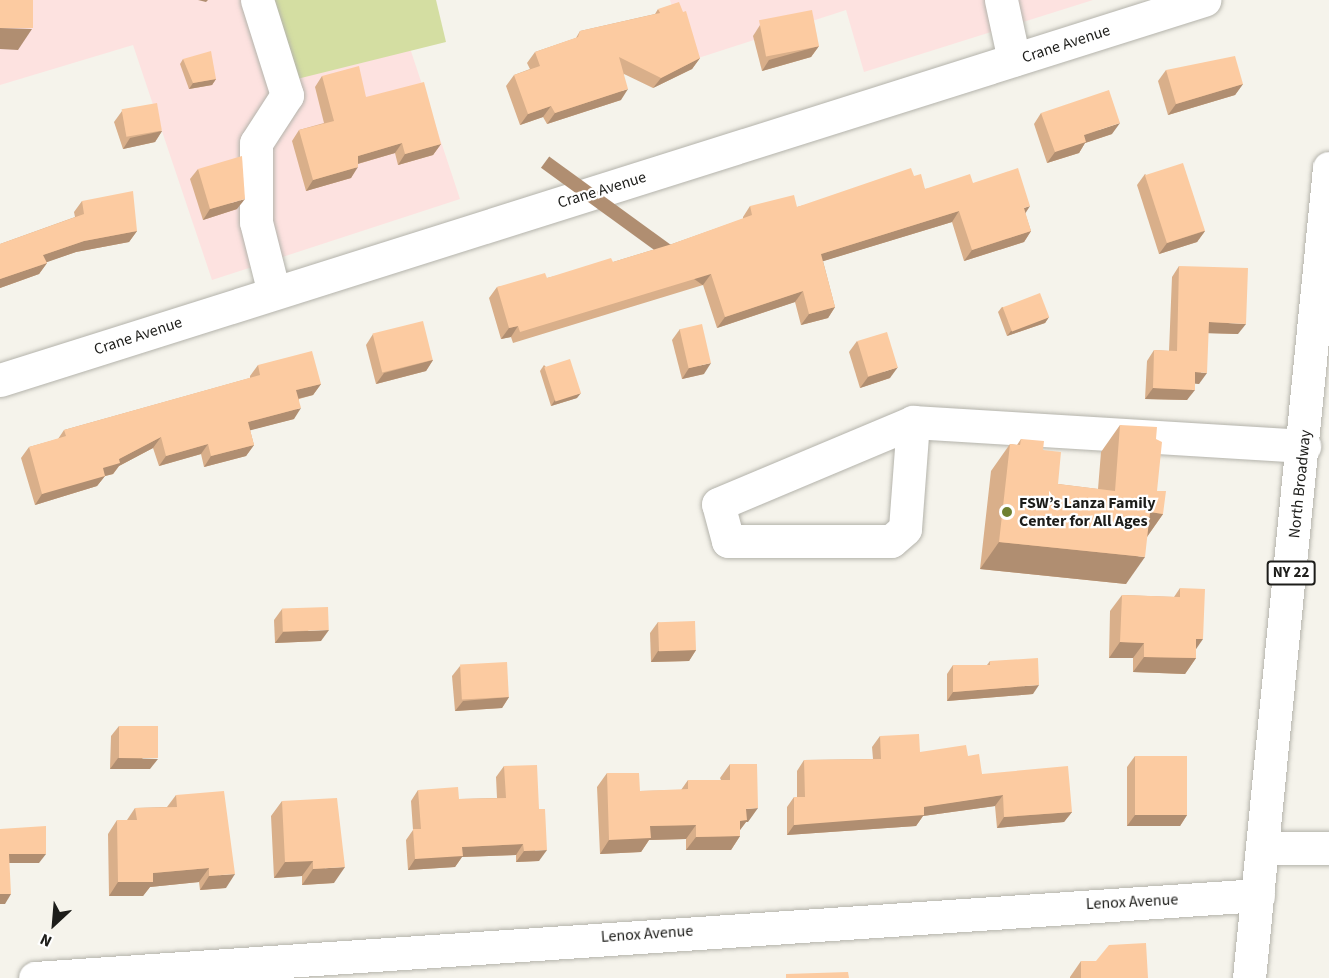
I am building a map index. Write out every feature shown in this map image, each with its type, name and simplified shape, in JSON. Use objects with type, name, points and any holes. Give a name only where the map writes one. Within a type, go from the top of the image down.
[{"type":"street","points":[[257,0],[287,95],[255,143],[256,222],[274,293]]},
{"type":"street","points":[[1001,0],[1014,60]]},
{"type":"street","name":"Crane Avenue","points":[[0,380],[1204,0]]},
{"type":"street","name":"North Broadway","points":[[1250,978],[1304,446],[1329,168]]},
{"type":"street","points":[[913,422],[905,529],[891,541],[728,541],[718,504],[913,422],[1304,446]]},
{"type":"street","points":[[1262,848],[1329,848]]},
{"type":"street","name":"Lenox Avenue","points":[[35,978],[138,975],[1258,895]]},
{"type":"shaded area","points":[[0,0],[394,0],[460,199],[212,280],[133,45],[0,85]]},
{"type":"shaded area","points":[[670,0],[1093,0],[864,72],[846,10],[689,61]]},
{"type":"green space","points":[[273,0],[436,0],[446,42],[293,80]]},
{"type":"building","points":[[0,0],[33,0],[33,28],[0,28]]},
{"type":"building","points":[[679,2],[683,12],[686,11],[700,58],[661,78],[619,57],[628,89],[555,113],[551,106],[528,114],[514,75],[540,66],[535,52],[578,37],[580,31],[660,13],[658,9]]},
{"type":"building","points":[[812,10],[819,46],[766,57],[759,20]]},
{"type":"building","points":[[211,51],[216,79],[193,83],[183,59]]},
{"type":"building","points":[[1235,56],[1243,84],[1176,104],[1166,70]]},
{"type":"building","points":[[359,66],[366,97],[424,82],[441,144],[405,154],[402,143],[358,156],[358,167],[313,180],[299,130],[334,121],[322,76]]},
{"type":"building","points":[[1109,90],[1120,123],[1084,135],[1086,142],[1055,152],[1041,113]]},
{"type":"building","points":[[157,103],[162,131],[126,137],[122,109]]},
{"type":"building","points":[[242,156],[245,199],[210,209],[198,169]]},
{"type":"building","points":[[1183,163],[1205,231],[1167,243],[1145,175]]},
{"type":"building","points":[[911,168],[914,176],[921,174],[925,189],[970,174],[973,183],[1018,168],[1030,206],[1024,208],[1031,231],[972,250],[959,211],[821,254],[835,307],[809,314],[803,291],[725,317],[711,274],[520,332],[518,326],[509,328],[497,287],[545,273],[547,278],[611,258],[613,262],[672,244],[752,215],[750,206],[794,195],[797,207]]},
{"type":"building","points":[[133,191],[137,231],[84,241],[43,255],[47,263],[0,279],[0,244],[84,214],[82,201]]},
{"type":"building","points":[[1179,266],[1248,268],[1246,324],[1209,322],[1207,373],[1195,372],[1195,390],[1153,388],[1154,350],[1177,351]]},
{"type":"building","points":[[1040,293],[1049,317],[1012,332],[1003,307]]},
{"type":"building","points":[[423,321],[433,360],[382,372],[373,334]]},
{"type":"building","points":[[702,324],[711,363],[689,368],[680,329]]},
{"type":"building","points":[[887,332],[898,367],[868,376],[857,341]]},
{"type":"building","points":[[312,351],[321,384],[296,390],[301,408],[248,422],[254,445],[211,456],[208,444],[166,456],[161,437],[119,459],[120,463],[103,468],[105,476],[42,494],[29,447],[66,436],[64,430],[260,375],[258,365]]},
{"type":"building","points":[[570,359],[581,393],[555,402],[544,367]]},
{"type":"building","points":[[1120,425],[1157,427],[1156,439],[1162,442],[1157,491],[1166,491],[1163,514],[1150,512],[1145,557],[999,542],[1010,444],[1020,445],[1021,439],[1044,441],[1043,450],[1061,452],[1058,484],[1115,491]]},
{"type":"building","points":[[1180,588],[1205,589],[1203,639],[1196,639],[1196,658],[1144,657],[1144,643],[1120,642],[1122,595],[1180,597]]},
{"type":"building","points":[[328,607],[329,630],[283,632],[282,609]]},
{"type":"building","points":[[695,621],[696,650],[659,651],[658,622]]},
{"type":"building","points":[[1038,658],[1039,685],[953,692],[953,665],[990,665],[990,661]]},
{"type":"building","points":[[507,662],[509,697],[462,699],[460,664]]},
{"type":"building","points":[[119,726],[158,726],[158,758],[119,758]]},
{"type":"building","points":[[919,734],[920,752],[966,745],[968,756],[979,754],[982,774],[1068,766],[1072,812],[1004,817],[1003,795],[924,807],[924,815],[794,825],[794,797],[805,797],[804,760],[881,759],[880,736]]},
{"type":"building","points":[[1135,756],[1187,756],[1187,815],[1135,815]]},
{"type":"building","points":[[730,764],[757,764],[758,808],[746,809],[747,820],[740,821],[740,836],[696,837],[696,825],[650,826],[651,838],[609,840],[607,773],[639,773],[640,791],[688,789],[688,780],[730,780]]},
{"type":"building","points":[[537,765],[539,809],[545,809],[547,850],[524,851],[523,844],[462,847],[463,856],[415,859],[413,829],[421,829],[418,790],[458,787],[459,799],[506,798],[504,766]]},
{"type":"building","points":[[224,791],[235,874],[209,876],[209,868],[153,873],[153,882],[118,882],[117,820],[137,820],[135,808],[177,807],[176,795]]},
{"type":"building","points":[[337,798],[345,867],[313,869],[313,861],[285,862],[282,801]]},
{"type":"building","points":[[46,826],[46,854],[9,854],[11,894],[0,894],[0,829]]},
{"type":"building","points":[[1146,943],[1148,978],[1081,978],[1081,961],[1096,961],[1109,945]]},
{"type":"building","points":[[848,972],[849,978],[786,978],[786,974]]},
{"type":"place","name":"FSW’s Lanza Family Center for All Ages","points":[[1007,512]]}]
